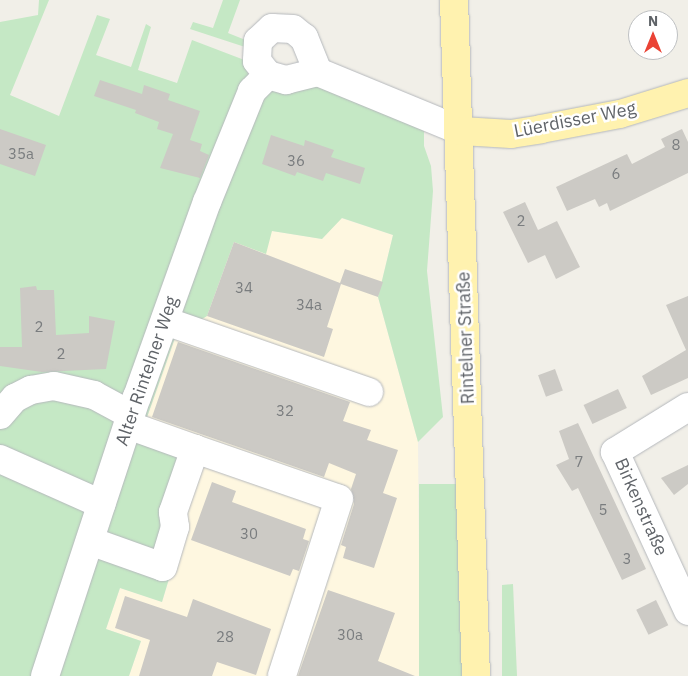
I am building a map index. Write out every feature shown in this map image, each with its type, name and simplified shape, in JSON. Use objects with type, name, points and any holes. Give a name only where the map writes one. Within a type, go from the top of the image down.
[{"type":"main road","name":"Rintelner Straße","points":[[454,0],[460,132],[476,676]]},
{"type":"main road","name":"Lüerdisser Weg","points":[[460,132],[511,134],[541,129],[620,114],[688,92]]},
{"type":"street","points":[[318,72],[309,47],[293,29],[272,28],[258,41],[256,61],[268,75],[286,80],[318,72],[460,132]]},
{"type":"street","name":"Alter Rintelner Weg","points":[[45,676],[129,420],[165,321],[252,91],[268,75]]},
{"type":"street","points":[[165,321],[369,392]]},
{"type":"street","points":[[0,415],[15,398],[54,386],[94,395],[129,420],[195,449],[339,499],[282,676]]},
{"type":"street","name":"Birkenstraße","points":[[688,407],[615,452],[688,611]]},
{"type":"street","points":[[90,541],[163,568],[175,527],[173,512],[195,449]]},
{"type":"street","points":[[0,458],[101,504]]},
{"type":"shaded area","points":[[341,218],[393,235],[378,297],[418,442],[420,676],[129,676],[141,641],[106,629],[120,588],[162,602],[177,554],[140,437],[176,335],[207,316],[234,242],[272,231],[322,239]]},
{"type":"green space","points":[[39,0],[49,0],[10,95],[59,116],[97,15],[110,19],[96,55],[131,67],[146,24],[151,27],[138,70],[177,83],[192,40],[247,61],[248,76],[313,82],[424,130],[424,146],[431,166],[433,191],[427,271],[443,417],[418,442],[378,297],[393,235],[342,218],[322,239],[272,231],[266,254],[234,242],[207,316],[176,335],[140,437],[199,460],[183,532],[162,602],[120,588],[106,629],[141,641],[129,676],[0,676],[0,22],[38,15]]},
{"type":"green space","points":[[223,0],[240,0],[228,33],[248,41],[245,47],[190,29],[193,22],[213,28]]},
{"type":"green space","points":[[419,484],[471,484],[471,676],[419,676]]},
{"type":"green space","points":[[513,584],[517,676],[502,676],[502,585]]},
{"type":"building","points":[[100,80],[142,94],[144,85],[170,94],[168,100],[200,111],[190,140],[202,144],[200,151],[209,155],[200,178],[160,168],[173,134],[157,129],[159,122],[135,113],[136,110],[94,96]]},
{"type":"building","points":[[0,129],[46,145],[35,176],[0,164]]},
{"type":"building","points":[[682,129],[688,142],[688,173],[610,211],[607,203],[599,207],[595,199],[567,211],[556,187],[627,154],[632,164],[665,147],[661,139]]},
{"type":"building","points":[[271,135],[304,146],[305,140],[334,150],[331,157],[365,168],[360,184],[326,173],[323,181],[297,172],[295,176],[262,164]]},
{"type":"building","points":[[525,202],[538,230],[557,221],[580,267],[556,279],[545,255],[528,263],[503,212]]},
{"type":"building","points":[[234,242],[340,283],[345,269],[383,282],[378,297],[341,284],[327,327],[333,329],[324,357],[207,316]]},
{"type":"building","points":[[36,286],[37,290],[54,290],[56,335],[89,333],[89,316],[115,321],[106,369],[42,372],[0,366],[0,347],[22,347],[20,288]]},
{"type":"building","points":[[688,296],[688,378],[651,395],[642,376],[686,350],[666,305]]},
{"type":"building","points":[[178,342],[350,402],[343,421],[371,430],[367,440],[398,450],[383,493],[397,498],[374,568],[343,558],[346,547],[341,545],[354,504],[351,489],[356,474],[329,463],[324,477],[152,417]]},
{"type":"building","points":[[555,369],[563,391],[546,397],[538,375]]},
{"type":"building","points":[[618,389],[627,408],[592,424],[584,405]]},
{"type":"building","points":[[578,423],[646,569],[622,580],[578,488],[572,491],[556,465],[569,459],[559,431]]},
{"type":"building","points":[[688,465],[688,484],[674,495],[661,478]]},
{"type":"building","points":[[212,482],[236,491],[232,502],[306,529],[303,539],[309,541],[299,571],[293,569],[290,576],[191,540]]},
{"type":"building","points":[[328,590],[395,613],[378,661],[415,676],[298,676]]},
{"type":"building","points":[[125,596],[187,617],[193,599],[271,629],[256,675],[217,662],[212,676],[139,676],[150,640],[115,628]]},
{"type":"building","points":[[656,600],[668,625],[649,635],[636,610]]}]
